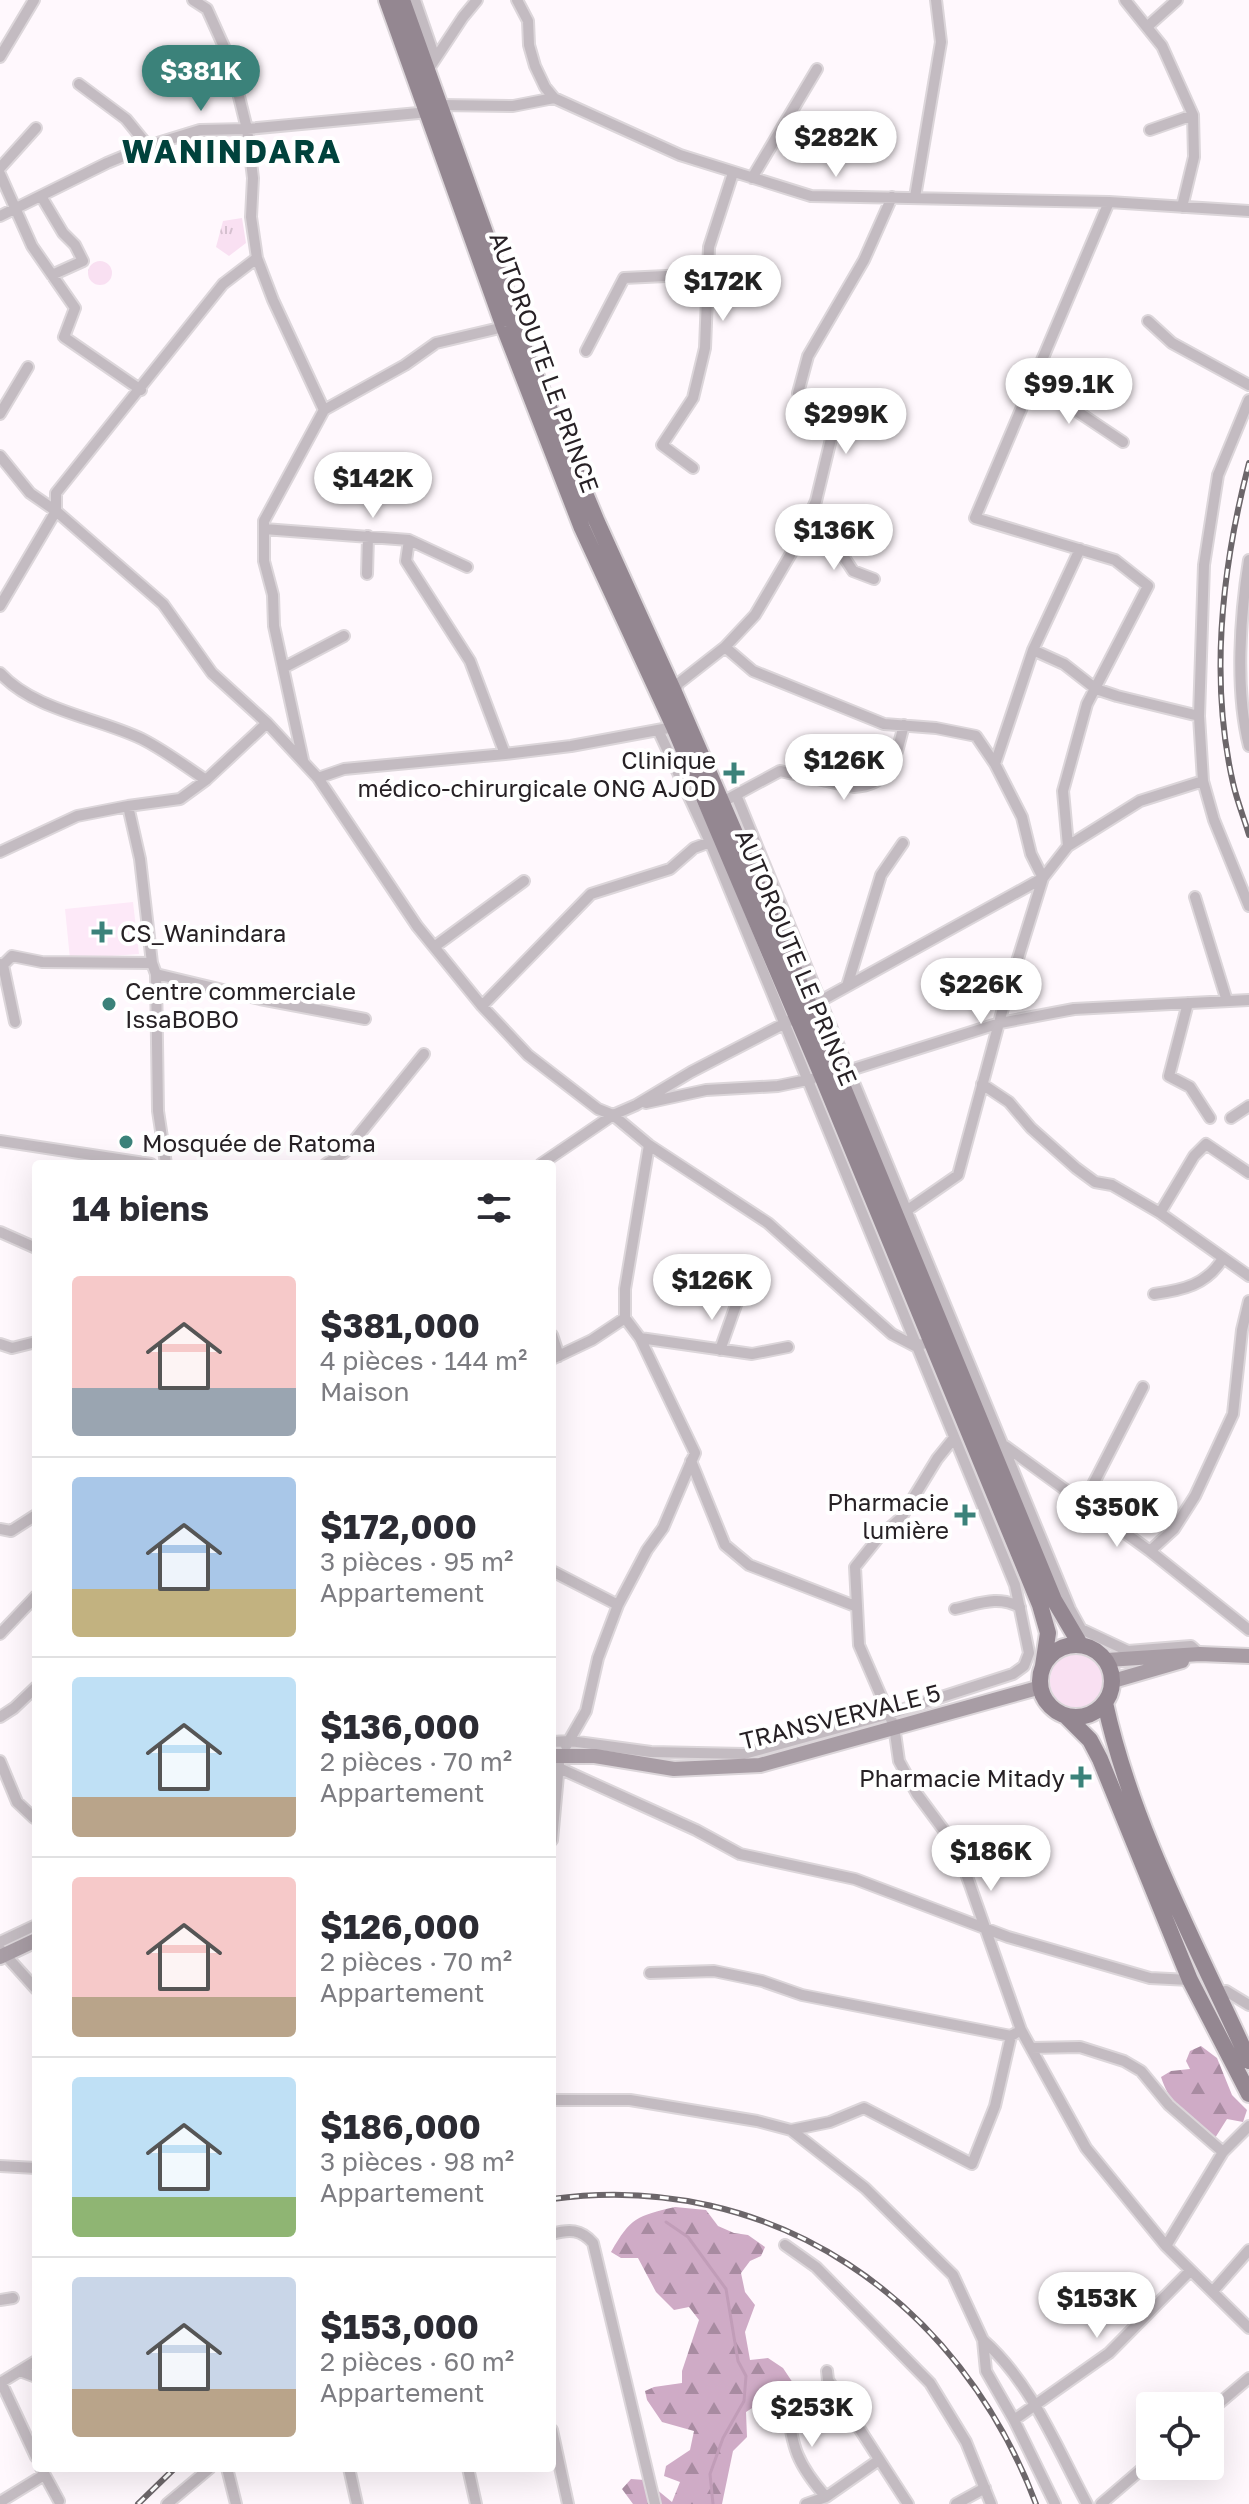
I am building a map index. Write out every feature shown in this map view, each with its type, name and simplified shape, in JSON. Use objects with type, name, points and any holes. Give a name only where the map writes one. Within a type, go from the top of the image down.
[{"type":"main road","name":"AUTOROUTE LE PRINCE","points":[[387,0],[435,109],[508,297],[519,336],[597,522],[674,692],[729,799],[802,1012]]},
{"type":"main road","name":"AUTOROUTE LE PRINCE","points":[[402,0],[432,64],[435,109],[504,327],[582,528],[666,730],[802,1012],[1049,1573],[1059,1610],[1080,1644]]},
{"type":"main road","name":"AUTOROUTE LE PRINCE","points":[[829,1076],[923,1344],[986,1495],[1040,1605],[1048,1633],[1043,1666]]},
{"type":"main road","points":[[1249,2061],[1171,1894],[1122,1769],[1105,1703],[1113,1681],[1107,1660],[1090,1647],[1080,1644],[1058,1649],[1043,1666],[1041,1687],[1049,1705],[1066,1716],[1090,1740],[1100,1759],[1190,1980],[1249,2094]]},
{"type":"main road","points":[[1107,1660],[1200,1654],[1249,1656]]},
{"type":"main road","points":[[1113,1681],[1179,1661],[1226,1661],[1249,1666]]},
{"type":"main road","name":"TRANSVERVALE 5","points":[[556,1755],[595,1756],[674,1769],[760,1765],[891,1720],[1041,1687]]},
{"type":"main road","points":[[1066,1716],[1087,1715],[1105,1703]]},
{"type":"main road","points":[[1,1951],[32,1941]]},
{"type":"street","points":[[0,57],[34,0]]},
{"type":"street","points":[[193,0],[207,9],[230,60],[247,129],[253,178],[251,217],[257,258],[324,410]]},
{"type":"street","points":[[415,0],[432,64]]},
{"type":"street","points":[[432,64],[477,0]]},
{"type":"street","points":[[517,0],[528,21],[529,45],[535,66],[554,98],[680,155],[811,196],[1109,202],[1249,211]]},
{"type":"street","points":[[915,197],[941,42],[936,0]]},
{"type":"street","points":[[1125,0],[1162,46],[1193,115],[1194,157],[1182,207]]},
{"type":"street","points":[[1148,26],[1177,0]]},
{"type":"street","points":[[752,178],[817,69]]},
{"type":"street","points":[[79,84],[126,119],[148,146]]},
{"type":"street","points":[[0,216],[148,146],[200,130],[247,129],[435,109],[513,106],[554,98]]},
{"type":"street","points":[[1150,130],[1193,115]]},
{"type":"street","points":[[0,168],[36,128]]},
{"type":"street","points":[[693,468],[662,445],[693,398],[705,348],[709,247],[733,173]]},
{"type":"street","points":[[0,174],[32,246],[75,308],[64,337],[141,390]]},
{"type":"street","points":[[41,196],[83,261],[52,275]]},
{"type":"street","points":[[674,692],[679,683],[725,647],[755,615],[796,545],[816,501],[838,410],[798,393],[808,356],[864,260],[892,197]]},
{"type":"street","points":[[1068,846],[1063,791],[1087,704],[1148,586],[1115,560],[975,518],[1109,202]]},
{"type":"street","points":[[0,606],[56,511],[56,493],[223,284],[257,258]]},
{"type":"street","points":[[586,351],[624,278],[708,274]]},
{"type":"street","points":[[1148,321],[1172,343],[1249,385]]},
{"type":"street","points":[[303,760],[274,626],[273,595],[264,561],[264,521],[324,410],[405,365],[436,343],[504,327]]},
{"type":"street","points":[[0,414],[28,367]]},
{"type":"street","points":[[1033,382],[1123,442]]},
{"type":"street","points":[[1249,400],[1216,484],[1204,565],[1199,716],[1203,781],[1214,820],[1249,906]]},
{"type":"street","points":[[0,456],[30,493],[56,511],[163,604],[212,673],[303,760],[417,926],[482,1006],[528,1055],[598,1109],[613,1115],[649,1145],[768,1223],[892,1334],[923,1344],[954,1438],[986,1495],[1015,1585],[1029,1653],[1024,1666],[1013,1674],[891,1720],[744,1754],[651,1752],[570,1741]]},
{"type":"street","points":[[264,529],[409,540],[467,567]]},
{"type":"street","points":[[367,574],[368,536]]},
{"type":"street","points":[[409,540],[406,561],[470,661],[505,754]]},
{"type":"street","points":[[796,545],[834,544],[853,571],[874,579]]},
{"type":"street","points":[[995,764],[1033,650],[1080,549]]},
{"type":"street","points":[[1249,560],[1244,593],[1249,746]]},
{"type":"street","points":[[283,668],[344,636]]},
{"type":"street","points":[[725,647],[753,671],[884,724],[936,728],[976,736],[995,764],[1022,817],[1031,854],[1043,878]]},
{"type":"street","points":[[1033,650],[1064,664],[1096,689],[1199,716]]},
{"type":"street","points":[[0,673],[33,697],[142,739],[206,780]]},
{"type":"street","points":[[0,852],[77,816],[180,799],[206,780],[267,723]]},
{"type":"street","points":[[729,799],[780,771],[854,787],[865,786],[884,777],[893,767],[904,725]]},
{"type":"street","points":[[318,778],[344,769],[505,754],[666,730],[710,842],[802,1012],[829,1076],[906,1211],[1003,1445],[1049,1573],[1081,1629],[1128,1651],[1191,1646],[1200,1654]]},
{"type":"street","points":[[906,1211],[958,1175],[1043,878],[1068,846],[1140,801],[1203,781]]},
{"type":"street","points":[[128,806],[140,859],[154,969],[158,1111],[165,1160]]},
{"type":"street","points":[[482,1006],[591,894],[670,869],[694,848],[710,842]]},
{"type":"street","points":[[847,986],[881,875],[903,843]]},
{"type":"street","points":[[547,1160],[613,1115],[1043,878]]},
{"type":"street","points":[[434,947],[524,881]]},
{"type":"street","points":[[1195,897],[1227,1001]]},
{"type":"street","points":[[15,1022],[2,965],[12,956],[42,962],[154,969],[260,999],[365,1019]]},
{"type":"street","points":[[636,1105],[706,1090],[778,1086],[829,1076],[1000,1023],[1074,1009],[1249,1000]]},
{"type":"street","points":[[1188,1003],[1169,1076],[1190,1087],[1210,1118]]},
{"type":"street","points":[[332,1160],[345,1152],[424,1054]]},
{"type":"street","points":[[982,1084],[1009,1102],[1031,1128],[1095,1182],[1112,1185],[1160,1213],[1249,1276]]},
{"type":"street","points":[[1231,1118],[1249,1106]]},
{"type":"street","points":[[0,1141],[125,1160]]},
{"type":"street","points":[[1160,1213],[1194,1156],[1206,1144],[1249,1173]]},
{"type":"street","points":[[649,1145],[625,1289],[625,1318],[640,1338],[695,1453],[663,1528],[647,1550],[618,1605],[598,1658],[586,1711],[570,1741],[556,1755],[740,1854],[855,1879],[1008,1937],[1150,1978],[1190,1980]]},
{"type":"street","points":[[0,1232],[32,1246]]},
{"type":"street","points":[[1154,1294],[1188,1289],[1215,1272],[1223,1258]]},
{"type":"street","points":[[1150,1551],[1174,1529],[1195,1496],[1233,1414],[1242,1330],[1249,1301]]},
{"type":"street","points":[[720,1350],[736,1305]]},
{"type":"street","points":[[556,1358],[592,1340],[625,1318]]},
{"type":"street","points":[[640,1338],[752,1354],[788,1347]]},
{"type":"street","points":[[0,1344],[12,1348],[32,1343]]},
{"type":"street","points":[[1083,1504],[1143,1387]]},
{"type":"street","points":[[954,1438],[937,1459],[901,1518],[879,1537],[855,1567],[859,1645],[891,1720],[899,1761],[917,1794],[957,1848],[985,1927],[1016,2033],[1031,2048],[1086,2148],[1166,2246],[1214,2290],[1249,2328]]},
{"type":"street","points":[[1003,1445],[1150,1551],[1249,1630]]},
{"type":"street","points":[[691,1461],[725,1545],[749,1565],[855,1606]]},
{"type":"street","points":[[0,1529],[11,1531],[32,1518]]},
{"type":"street","points":[[556,1573],[618,1605]]},
{"type":"street","points":[[955,1609],[1005,1599],[1020,1607]]},
{"type":"street","points":[[0,1634],[32,1604]]},
{"type":"street","points":[[0,1717],[32,1691]]},
{"type":"street","points":[[0,1761],[17,1802],[32,1816]]},
{"type":"street","points":[[32,1928],[1,1951],[32,1985]]},
{"type":"street","points":[[650,1973],[714,1971],[762,1981],[802,1995],[1016,2033]]},
{"type":"street","points":[[1218,1992],[1226,1991],[1249,2005]]},
{"type":"street","points":[[791,2130],[830,2122],[864,2108],[972,2164],[995,2106],[1016,2033]]},
{"type":"street","points":[[1031,2048],[1080,2047],[1124,2061],[1141,2071],[1169,2105],[1223,2152]]},
{"type":"street","points":[[556,2100],[630,2100],[757,2121],[791,2130],[865,2188],[953,2275],[983,2340],[986,2371],[1055,2504]]},
{"type":"street","points":[[1166,2246],[1223,2152],[1249,2126]]},
{"type":"street","points":[[0,2166],[32,2168]]},
{"type":"street","points":[[556,2233],[567,2230],[584,2233],[593,2243],[655,2504]]},
{"type":"street","points":[[785,2245],[816,2267],[930,2383],[966,2442],[991,2504]]},
{"type":"street","points":[[1214,2290],[1249,2250]]},
{"type":"street","points":[[1014,2420],[1109,2353],[1190,2271]]},
{"type":"street","points":[[0,2300],[13,2298]]},
{"type":"street","points":[[983,2340],[1004,2359],[1034,2405],[1087,2504]]},
{"type":"street","points":[[32,2364],[0,2382],[32,2449]]},
{"type":"street","points":[[20,2371],[32,2376]]},
{"type":"street","points":[[827,2371],[828,2380],[908,2504]]},
{"type":"street","points":[[1224,2399],[1249,2378]]},
{"type":"street","points":[[788,2405],[790,2437],[799,2462],[826,2497]]},
{"type":"street","points":[[556,2448],[568,2504]]},
{"type":"street","points":[[806,2504],[826,2497],[879,2460]]},
{"type":"street","points":[[0,2502],[42,2472]]},
{"type":"street","points":[[44,2472],[59,2501]]},
{"type":"street","points":[[167,2504],[205,2472]]},
{"type":"street","points":[[228,2472],[236,2504]]},
{"type":"street","points":[[350,2472],[357,2504]]},
{"type":"street","points":[[469,2472],[476,2504]]},
{"type":"street","points":[[1101,2504],[1136,2474]]},
{"type":"street","points":[[956,2504],[985,2488]]},
{"type":"shaded area","name":"CS_Wanindara","points":[[133,902],[139,954],[70,959],[65,909]]},
{"type":"green space","points":[[242,218],[246,243],[229,256],[216,247],[223,221]]},
{"type":"green space","points":[[100,261],[108,265],[112,273],[108,281],[100,285],[92,281],[88,273],[92,265]]},
{"type":"green space","points":[[1079,1652],[1100,1660],[1108,1681],[1100,1702],[1079,1710],[1058,1702],[1050,1681],[1058,1660]]},
{"type":"green space","points":[[1201,2046],[1217,2058],[1232,2095],[1247,2110],[1243,2122],[1227,2119],[1215,2138],[1182,2113],[1169,2096],[1161,2077],[1171,2071],[1190,2069],[1186,2061],[1190,2051]]},
{"type":"green space","points":[[675,2207],[706,2210],[718,2226],[748,2235],[765,2247],[761,2256],[750,2261],[741,2273],[745,2292],[755,2305],[745,2332],[750,2360],[768,2358],[783,2368],[793,2383],[785,2394],[769,2397],[746,2412],[747,2437],[733,2451],[722,2504],[633,2504],[622,2489],[631,2479],[645,2480],[672,2502],[680,2482],[664,2476],[666,2466],[690,2450],[694,2431],[662,2422],[647,2400],[645,2391],[682,2383],[682,2371],[699,2320],[689,2307],[674,2310],[656,2292],[638,2258],[621,2258],[611,2252],[624,2231],[636,2220]]},
{"type":"waterway","points":[[666,2222],[688,2237],[726,2289],[738,2361],[746,2376],[744,2401],[723,2438],[710,2474],[713,2504]]},
{"type":"railway","points":[[1249,463],[1226,582],[1220,663],[1226,743],[1235,790],[1249,835]]},
{"type":"railway","points":[[556,2199],[633,2195],[710,2205],[782,2229],[848,2264],[907,2310],[959,2366],[1002,2431],[1036,2504]]},
{"type":"railway","points":[[138,2504],[171,2472]]},
{"type":"place","name":"Clinique médico-chirurgicale ONG AJOD","points":[[734,773]]},
{"type":"place","name":"CS_Wanindara","points":[[102,932]]},
{"type":"place","name":"Centre commerciale IssaBOBO","points":[[109,1004]]},
{"type":"place","name":"Mosquée de Ratoma","points":[[126,1142]]},
{"type":"place","name":"Pharmacie lumière","points":[[965,1515]]},
{"type":"place","name":"Pharmacie Mitady","points":[[1081,1777]]},
{"type":"district","name":"WANINDARA","points":[[232,151]]}]
